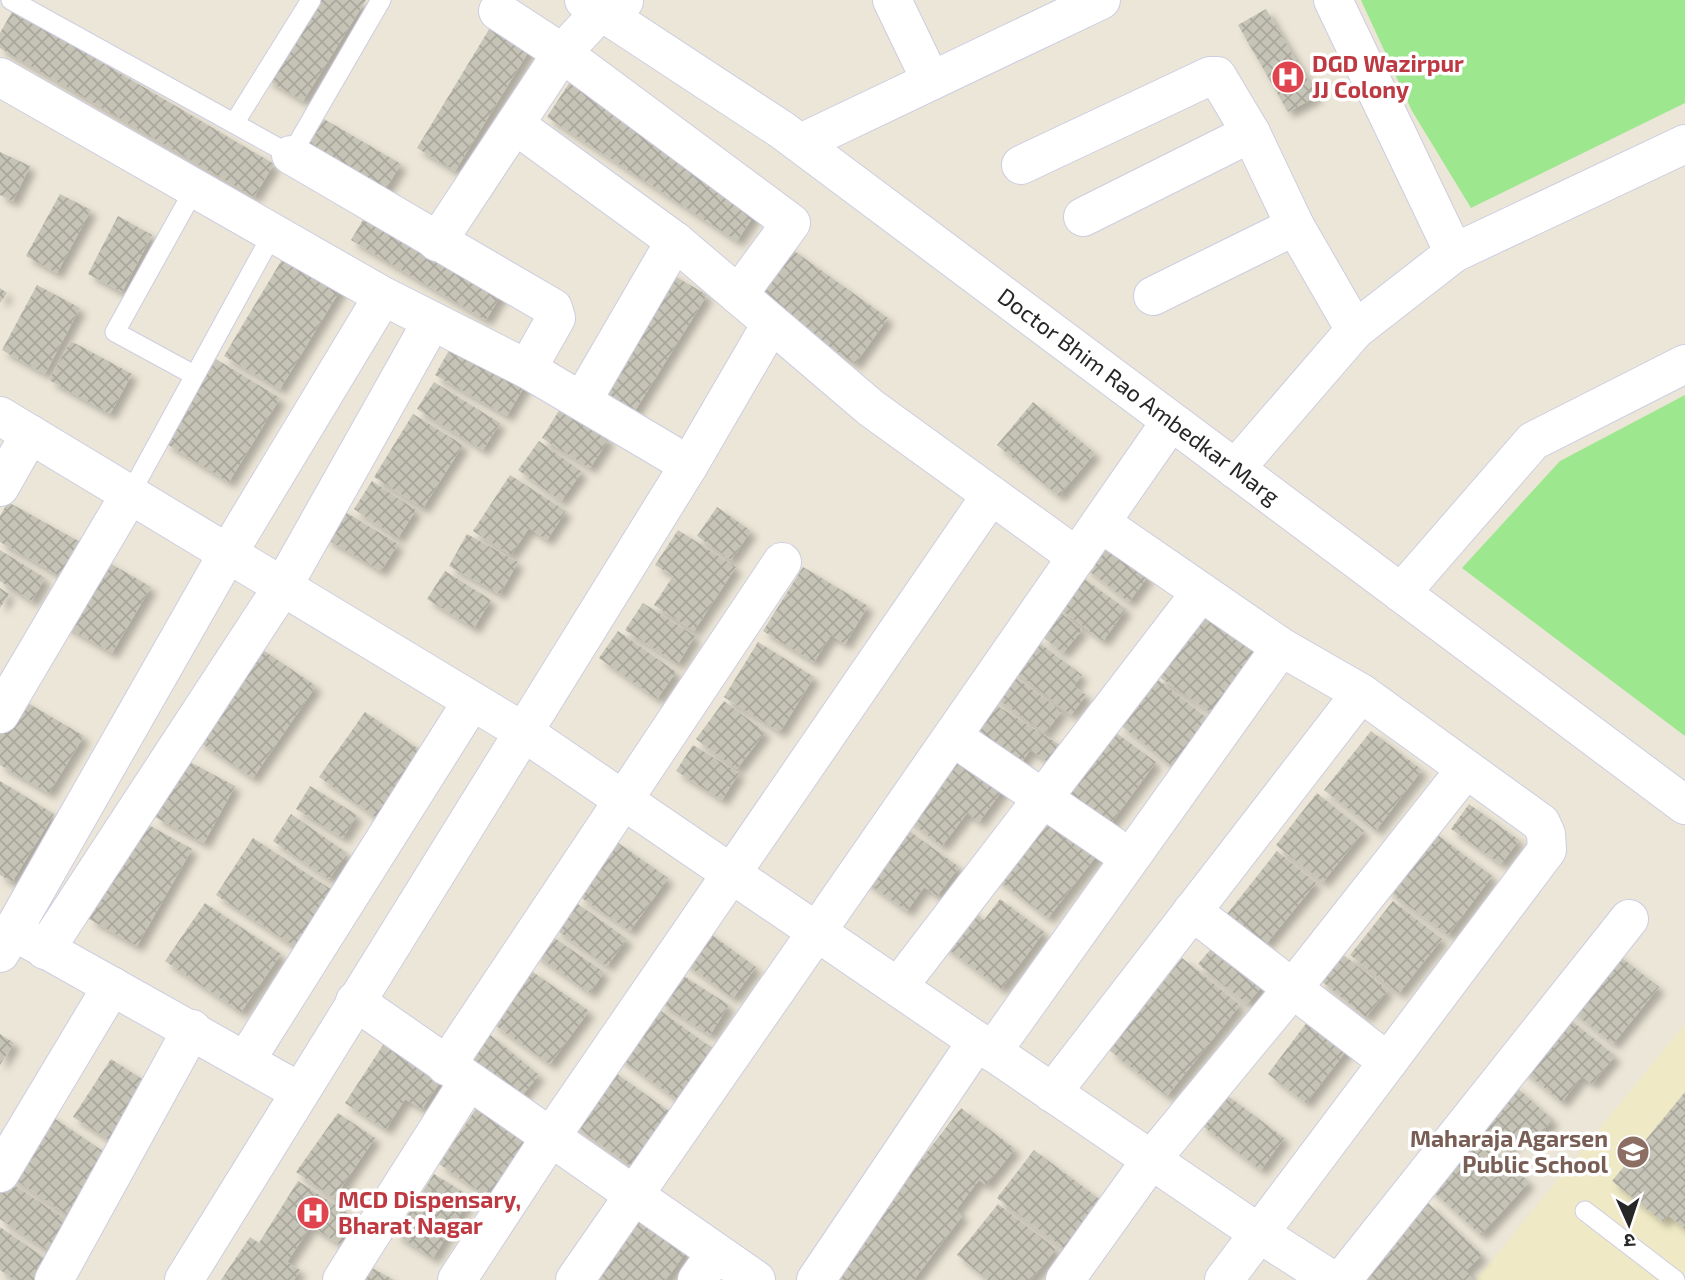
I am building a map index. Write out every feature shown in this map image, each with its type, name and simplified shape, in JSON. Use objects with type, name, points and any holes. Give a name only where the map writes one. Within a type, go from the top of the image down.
[{"type":"street","points":[[892,0],[931,81]]},
{"type":"street","points":[[801,144],[1101,0]]},
{"type":"street","points":[[1333,0],[1454,253]]},
{"type":"street","points":[[438,242],[562,53],[603,4]]},
{"type":"street","name":"Doctor Bhim Rao Ambedkar Marg","points":[[603,4],[801,144],[1685,806]]},
{"type":"street","points":[[498,11],[562,53],[791,223],[738,295]]},
{"type":"street","points":[[1021,165],[1210,76],[1222,80],[1251,133],[1295,226],[1355,330]]},
{"type":"street","points":[[0,77],[383,296],[527,369],[689,465]]},
{"type":"street","points":[[517,125],[674,241],[871,408],[1077,557]]},
{"type":"street","points":[[1083,217],[1251,133]]},
{"type":"street","points":[[1235,469],[1355,330],[1454,253],[1685,144]]},
{"type":"street","points":[[291,155],[553,308],[556,318],[527,369]]},
{"type":"street","points":[[1153,296],[1295,226]]},
{"type":"street","points":[[582,401],[674,241]]},
{"type":"street","points":[[15,939],[228,553],[383,296]]},
{"type":"street","points":[[15,939],[283,586],[432,321]]},
{"type":"street","points":[[184,1280],[689,465],[771,324]]},
{"type":"street","points":[[1401,593],[1533,441],[1685,364]]},
{"type":"street","points":[[575,1280],[1171,421]]},
{"type":"street","points":[[0,487],[15,425],[522,731],[1259,1234],[1332,1280]]},
{"type":"street","points":[[0,714],[130,494]]},
{"type":"street","points":[[457,1280],[550,1138],[991,495]]},
{"type":"street","points":[[1101,523],[1281,647],[1361,693],[1541,823],[1546,835],[1547,850],[1224,1280]]},
{"type":"street","points":[[342,1280],[457,1074],[624,800],[782,562]]},
{"type":"street","points":[[898,987],[1201,592]]},
{"type":"street","points":[[816,1280],[985,1046],[1130,859],[1281,647]]},
{"type":"street","points":[[1052,1093],[1361,693]]},
{"type":"street","points":[[246,1060],[472,701]]},
{"type":"street","points":[[953,737],[1130,859]]},
{"type":"street","points":[[1065,1280],[1151,1160],[1293,988],[1466,769]]},
{"type":"street","points":[[1192,911],[1388,1062]]},
{"type":"street","points":[[1342,1280],[1629,919]]},
{"type":"street","points":[[15,939],[112,986],[300,1092]]},
{"type":"street","points":[[0,1173],[112,986]]},
{"type":"street","points":[[355,1001],[635,1197],[707,1266],[756,1280]]},
{"type":"street","points":[[54,1280],[192,1030]]},
{"type":"lane","points":[[0,14],[9,0],[291,155],[381,0]]},
{"type":"lane","points":[[235,122],[311,0]]},
{"type":"lane","points":[[194,375],[115,332],[195,188]]},
{"type":"lane","points":[[130,494],[273,233]]},
{"type":"lane","points":[[1585,1211],[1675,1280]]},
{"type":"shaded area","name":"Maharaja Agarsen Public School","points":[[1685,1024],[1685,1280],[1476,1280]]},
{"type":"green space","points":[[1361,0],[1685,0],[1685,103],[1471,208],[1412,111]]},
{"type":"green space","points":[[1685,395],[1685,736],[1462,568],[1560,461]]},
{"type":"building","points":[[315,0],[366,0],[303,101],[266,79]]},
{"type":"building","points":[[1266,9],[1317,96],[1288,112],[1238,25]]},
{"type":"building","points":[[13,10],[274,164],[254,197],[0,48],[0,33]]},
{"type":"building","points":[[496,18],[535,41],[455,171],[417,148]]},
{"type":"building","points":[[570,82],[761,205],[737,241],[547,117]]},
{"type":"building","points":[[324,119],[401,164],[380,198],[304,153]]},
{"type":"building","points":[[0,152],[30,166],[13,201],[0,195]]},
{"type":"building","points":[[60,194],[91,210],[57,273],[26,256]]},
{"type":"building","points":[[369,210],[504,290],[486,320],[351,240]]},
{"type":"building","points":[[118,216],[152,235],[122,292],[88,274]]},
{"type":"building","points":[[787,246],[888,318],[855,364],[753,293]]},
{"type":"building","points":[[286,253],[342,287],[280,389],[224,356]]},
{"type":"building","points":[[668,272],[707,295],[628,422],[590,399]]},
{"type":"building","points":[[37,285],[80,308],[45,374],[2,350]]},
{"type":"building","points":[[0,288],[7,293],[0,303]]},
{"type":"building","points":[[456,338],[528,380],[507,416],[435,375]]},
{"type":"building","points":[[71,341],[132,374],[110,414],[49,380]]},
{"type":"building","points":[[216,359],[280,398],[229,482],[165,443]]},
{"type":"building","points":[[434,382],[500,423],[483,450],[417,409]]},
{"type":"building","points":[[1033,402],[1095,453],[1059,496],[997,445]]},
{"type":"building","points":[[560,409],[609,439],[590,468],[542,438]]},
{"type":"building","points":[[413,414],[463,445],[423,508],[374,477]]},
{"type":"building","points":[[539,441],[582,472],[561,501],[518,470]]},
{"type":"building","points":[[510,475],[566,511],[547,540],[529,528],[511,555],[473,531]]},
{"type":"building","points":[[372,481],[416,510],[398,538],[354,509]]},
{"type":"building","points":[[8,502],[91,548],[71,582],[0,542],[0,516]]},
{"type":"building","points":[[717,507],[751,531],[731,560],[697,536]]},
{"type":"building","points":[[342,510],[398,544],[381,571],[325,538]]},
{"type":"building","points":[[678,530],[736,567],[694,631],[654,605],[673,576],[655,565]]},
{"type":"building","points":[[467,534],[518,562],[500,594],[449,566]]},
{"type":"building","points":[[1103,542],[1148,576],[1129,602],[1084,567]]},
{"type":"building","points":[[0,550],[45,578],[32,601],[0,581]]},
{"type":"building","points":[[101,558],[151,587],[112,653],[62,624]]},
{"type":"building","points":[[803,567],[868,606],[845,644],[831,635],[814,662],[763,631]]},
{"type":"building","points":[[445,571],[491,600],[474,628],[427,599]]},
{"type":"building","points":[[1076,573],[1126,609],[1103,641],[1053,604]]},
{"type":"building","points":[[0,588],[9,594],[0,608]]},
{"type":"building","points":[[643,603],[695,636],[678,664],[625,630]]},
{"type":"building","points":[[1061,613],[1082,630],[1063,653],[1042,636]]},
{"type":"building","points":[[1203,614],[1255,650],[1212,713],[1159,677]]},
{"type":"building","points":[[618,631],[676,672],[657,699],[599,658]]},
{"type":"building","points":[[1030,636],[1082,675],[1074,686],[1086,695],[1071,715],[1008,666]]},
{"type":"building","points":[[758,642],[814,677],[780,732],[724,697]]},
{"type":"building","points":[[260,648],[316,686],[253,778],[197,740]]},
{"type":"building","points":[[1008,672],[1062,711],[1045,733],[992,695]]},
{"type":"building","points":[[1156,678],[1208,719],[1171,765],[1119,724]]},
{"type":"building","points":[[19,698],[84,736],[49,793],[0,765],[0,729]]},
{"type":"building","points":[[988,700],[1063,747],[1052,764],[1030,750],[1017,770],[964,737]]},
{"type":"building","points":[[724,701],[765,732],[737,769],[696,739]]},
{"type":"building","points":[[365,712],[423,752],[377,818],[319,777]]},
{"type":"building","points":[[1112,730],[1156,762],[1103,834],[1059,802]]},
{"type":"building","points":[[1371,731],[1422,770],[1376,830],[1324,790]]},
{"type":"building","points":[[693,745],[739,773],[722,800],[676,771]]},
{"type":"building","points":[[954,746],[1007,784],[979,822],[967,813],[942,846],[903,816]]},
{"type":"building","points":[[186,760],[235,786],[204,843],[155,817]]},
{"type":"building","points":[[0,781],[54,814],[12,882],[0,875]]},
{"type":"building","points":[[310,786],[357,815],[343,838],[296,809]]},
{"type":"building","points":[[1317,793],[1364,831],[1323,882],[1276,845]]},
{"type":"building","points":[[1047,802],[1104,846],[1048,918],[991,874]]},
{"type":"building","points":[[1469,804],[1519,840],[1501,864],[1451,829]]},
{"type":"building","points":[[291,814],[347,853],[329,879],[273,841]]},
{"type":"building","points":[[143,822],[192,849],[137,946],[89,919]]},
{"type":"building","points":[[901,825],[959,867],[937,896],[924,887],[907,911],[862,879]]},
{"type":"building","points":[[1431,830],[1492,876],[1448,935],[1386,889]]},
{"type":"building","points":[[253,838],[335,892],[297,948],[216,895]]},
{"type":"building","points":[[617,842],[668,878],[630,931],[579,896]]},
{"type":"building","points":[[1277,851],[1316,883],[1266,944],[1227,914]]},
{"type":"building","points":[[1000,899],[1044,932],[1001,989],[938,941],[965,905],[984,920]]},
{"type":"building","points":[[1393,901],[1442,939],[1399,993],[1350,955]]},
{"type":"building","points":[[575,902],[627,939],[607,966],[555,929]]},
{"type":"building","points":[[205,903],[281,954],[241,1012],[165,961]]},
{"type":"building","points":[[705,930],[756,967],[733,998],[682,961]]},
{"type":"building","points":[[547,933],[604,972],[590,993],[533,953]]},
{"type":"building","points":[[1222,936],[1270,977],[1247,1004],[1198,964]]},
{"type":"building","points":[[1613,951],[1659,987],[1613,1044],[1568,1008]]},
{"type":"building","points":[[1341,953],[1388,990],[1366,1017],[1320,980]]},
{"type":"building","points":[[1182,958],[1240,1005],[1167,1096],[1109,1050]]},
{"type":"building","points":[[530,970],[589,1011],[550,1064],[492,1023]]},
{"type":"building","points":[[679,973],[729,1005],[710,1035],[659,1002]]},
{"type":"building","points":[[654,1006],[712,1048],[676,1099],[617,1056]]},
{"type":"building","points":[[1314,1013],[1353,1042],[1306,1103],[1268,1074]]},
{"type":"building","points":[[1562,1013],[1615,1056],[1592,1084],[1582,1076],[1562,1102],[1519,1067]]},
{"type":"building","points":[[488,1033],[539,1075],[520,1098],[468,1056]]},
{"type":"building","points":[[0,1034],[14,1043],[0,1065]]},
{"type":"building","points":[[389,1036],[446,1073],[422,1109],[405,1099],[386,1129],[345,1103]]},
{"type":"building","points":[[111,1059],[151,1085],[113,1142],[73,1117]]},
{"type":"building","points":[[610,1069],[683,1121],[643,1175],[571,1123]]},
{"type":"building","points":[[1514,1085],[1553,1120],[1535,1141],[1525,1131],[1506,1150],[1477,1124]]},
{"type":"building","points":[[1685,1092],[1685,1229],[1668,1215],[1663,1222],[1612,1181]]},
{"type":"building","points":[[1224,1093],[1284,1138],[1261,1170],[1200,1124]]},
{"type":"building","points":[[483,1098],[535,1133],[491,1199],[439,1164]]},
{"type":"building","points":[[961,1108],[1015,1149],[986,1185],[979,1180],[956,1210],[963,1215],[914,1280],[828,1280]]},
{"type":"building","points":[[338,1113],[375,1138],[334,1198],[296,1172]]},
{"type":"building","points":[[48,1114],[113,1158],[72,1218],[7,1174]]},
{"type":"building","points":[[1475,1133],[1529,1182],[1481,1235],[1427,1186]]},
{"type":"building","points":[[1034,1150],[1102,1201],[1065,1249],[997,1198]]},
{"type":"building","points":[[434,1174],[471,1197],[433,1258],[395,1234]]},
{"type":"building","points":[[5,1179],[68,1221],[48,1251],[0,1219],[0,1187]]},
{"type":"building","points":[[298,1181],[373,1229],[357,1255],[311,1226],[287,1262],[300,1270],[294,1280],[221,1280],[250,1237],[259,1243]]},
{"type":"building","points":[[1428,1203],[1482,1255],[1466,1271],[1475,1280],[1359,1280]]},
{"type":"building","points":[[998,1204],[1056,1249],[1031,1280],[988,1280],[957,1255]]},
{"type":"building","points":[[638,1214],[688,1249],[666,1280],[591,1280]]},
{"type":"building","points":[[0,1227],[49,1261],[35,1280],[15,1280],[0,1270]]},
{"type":"building","points":[[361,1262],[394,1280],[351,1280]]},
{"type":"place","name":"DGD Wazirpur JJ Colony","points":[[1288,77]]},
{"type":"place","name":"Maharaja Agarsen Public School","points":[[1633,1152]]},
{"type":"place","name":"MCD Dispensary, Bharat Nagar","points":[[313,1213]]}]
